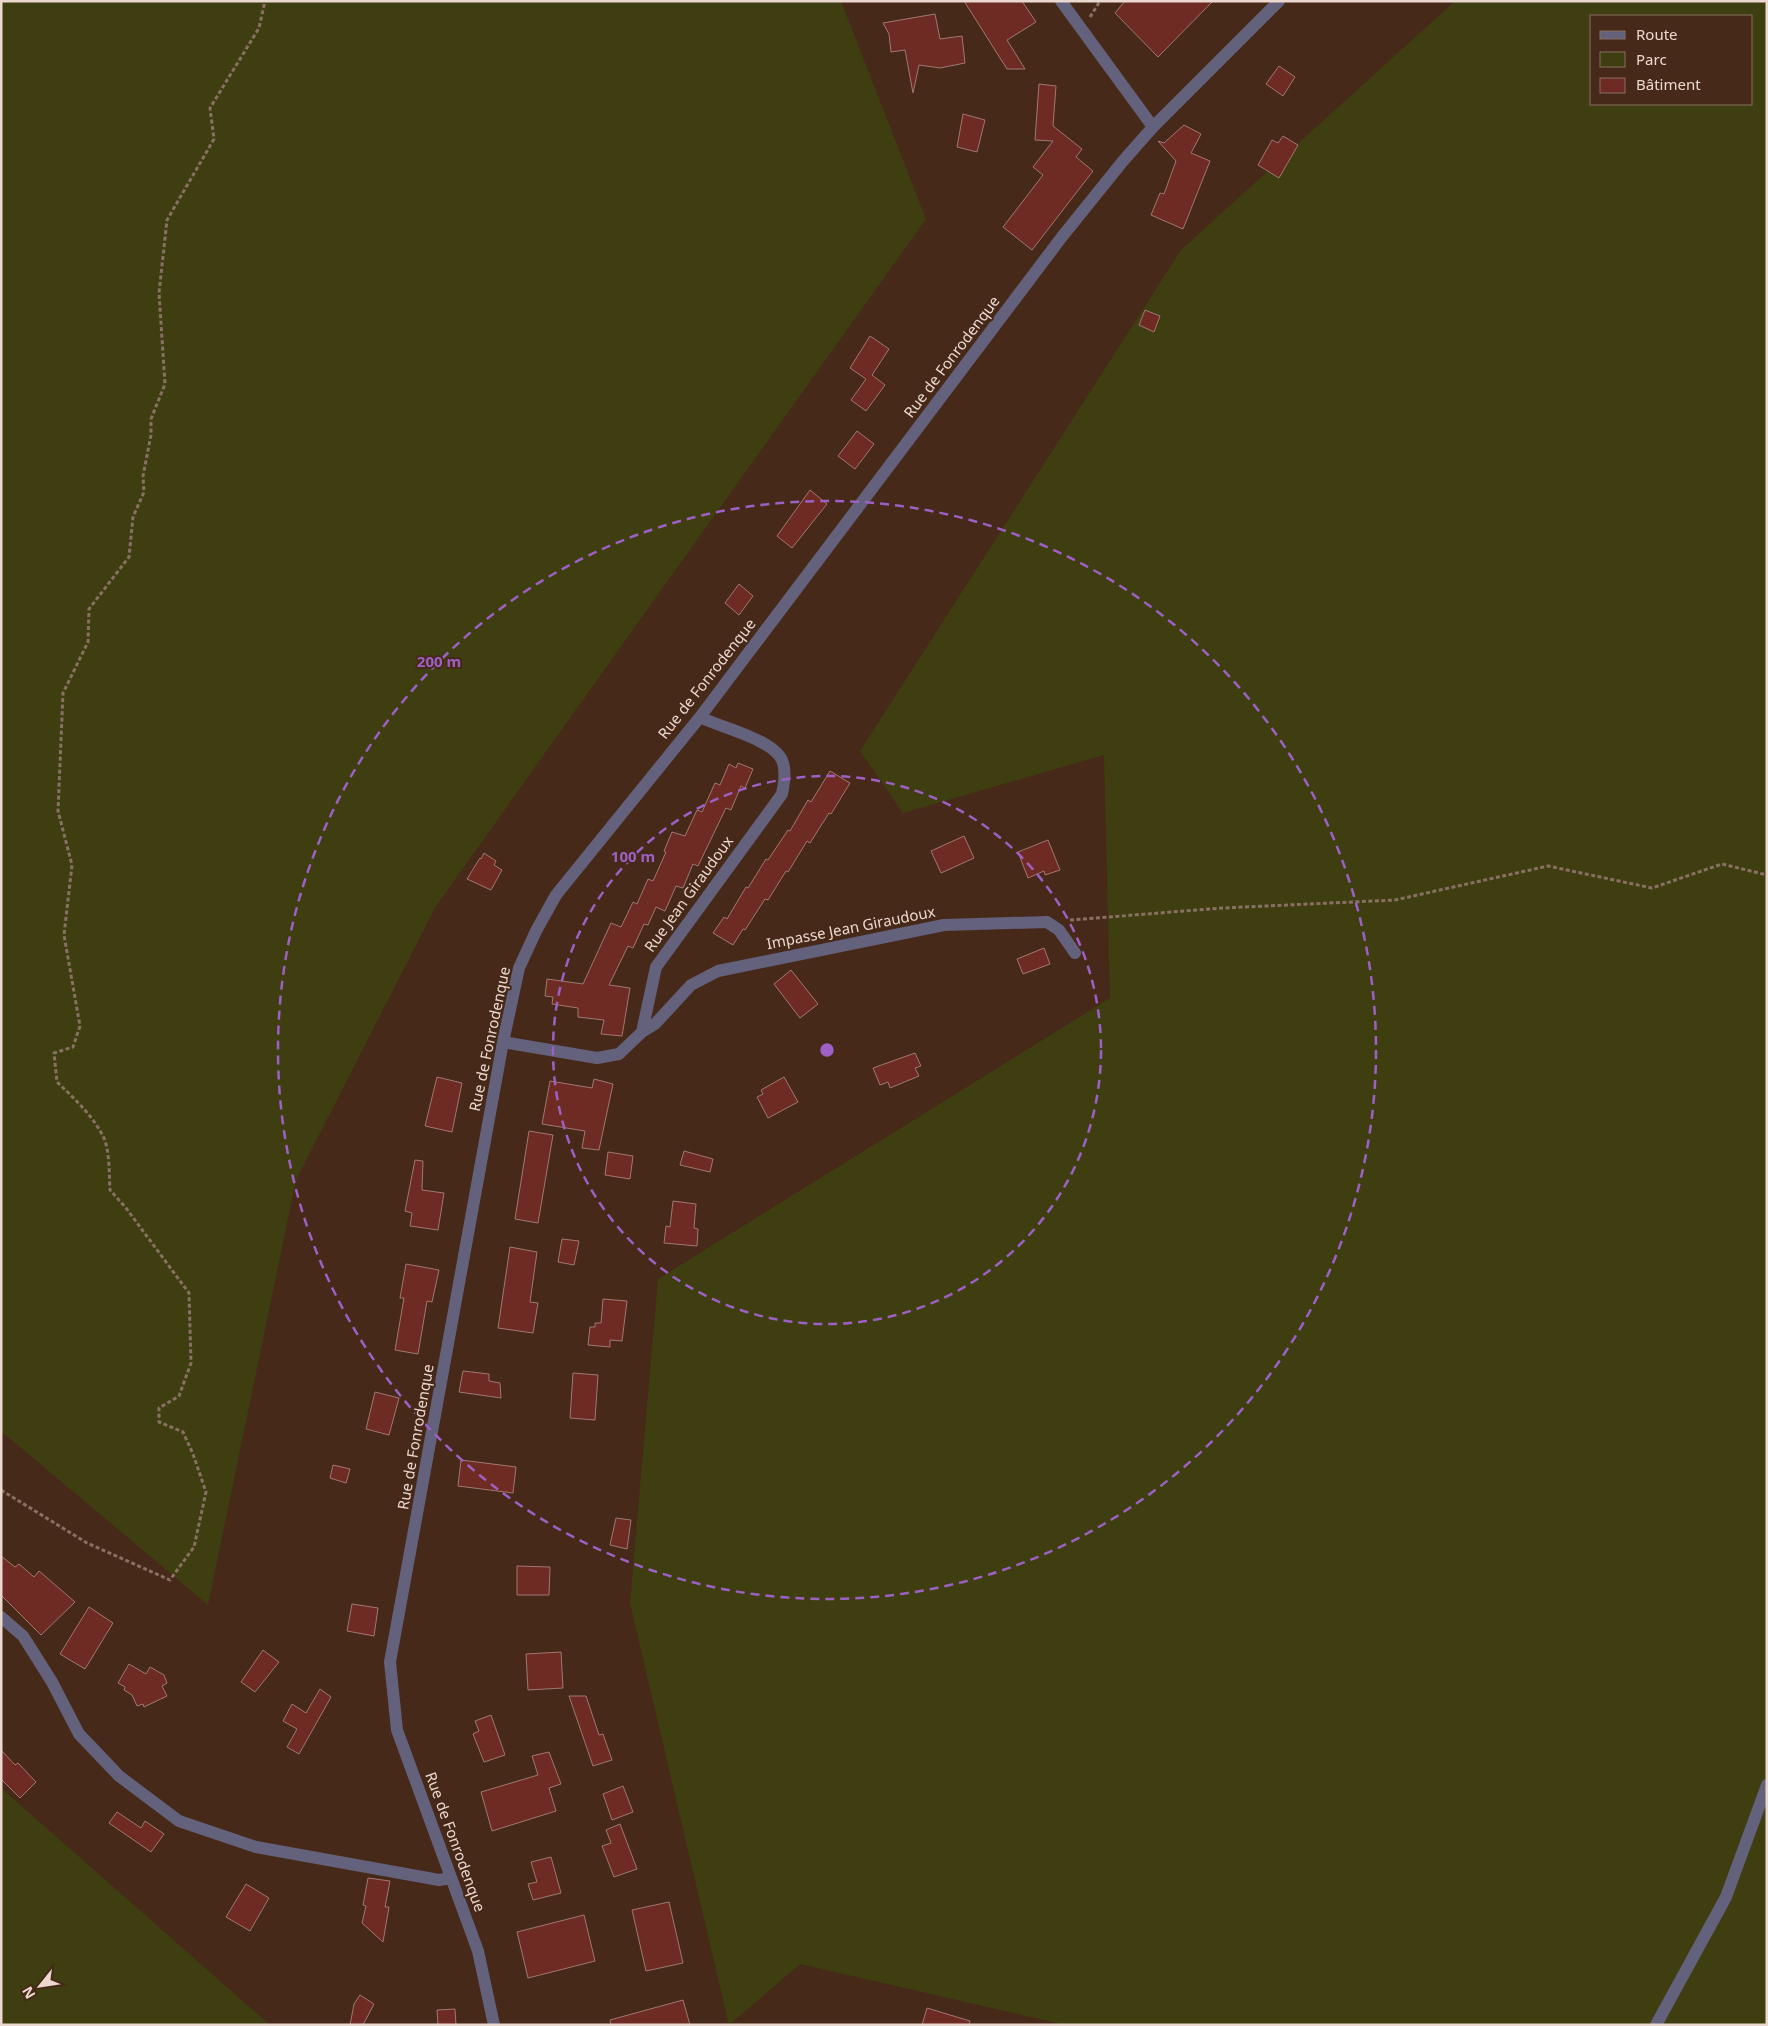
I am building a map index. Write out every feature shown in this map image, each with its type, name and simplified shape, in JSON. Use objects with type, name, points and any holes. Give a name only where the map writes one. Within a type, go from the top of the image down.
[{"type":"street","points":[[1061,1],[1154,127]]},
{"type":"street","name":"Rue de Fonrodenque","points":[[494,2025],[478,1952],[397,1730],[390,1662],[503,1042],[519,968],[536,931],[556,895],[700,717],[1061,238],[1123,161],[1154,127],[1279,1]]},
{"type":"street","name":"Rue Jean Giraudoux","points":[[642,1032],[656,967],[782,794],[785,778],[783,760],[764,741],[700,717]]},
{"type":"street","points":[[1047,922],[1059,930],[1075,953]]},
{"type":"street","name":"Impasse Jean Giraudoux","points":[[642,1032],[655,1024],[691,985],[718,971],[944,925],[1047,922]]},
{"type":"street","points":[[503,1042],[597,1058],[619,1054],[642,1032]]},
{"type":"street","points":[[1,1617],[23,1636],[52,1682],[79,1734],[119,1776],[179,1821],[256,1847],[439,1880],[451,1878]]},
{"type":"street","points":[[1656,2025],[1726,1897],[1767,1786]]},
{"type":"path","points":[[1,1490],[87,1543],[170,1580],[194,1547],[206,1492],[183,1432],[159,1422],[159,1408],[179,1396],[191,1363],[189,1293],[126,1208],[110,1190],[109,1167],[104,1137],[82,1105],[57,1082],[54,1053],[73,1047],[80,1026],[64,935],[72,865],[58,811],[58,802],[63,693],[88,642],[89,609],[129,557],[132,517],[144,492],[143,476],[151,435],[151,419],[165,384],[159,293],[167,220],[214,139],[210,108],[259,28],[265,1]]},
{"type":"path","points":[[1047,922],[1223,908],[1395,900],[1548,866],[1652,888],[1722,864],[1767,875]]},
{"type":"green space","points":[[1,1],[841,1],[926,219],[436,906],[296,1180],[208,1605],[1,1431]]},
{"type":"green space","points":[[1455,1],[1767,1],[1767,2025],[1066,2025],[800,1964],[729,2025],[630,1603],[658,1279],[1110,998],[1104,755],[903,813],[860,751],[1181,250]]},
{"type":"green space","points":[[1,1788],[270,2025],[1,2025]]},
{"type":"building","points":[[964,1],[1022,1],[1036,22],[1007,40],[1025,69],[1007,69]]},
{"type":"building","points":[[1125,1],[1213,1],[1158,57],[1115,13]]},
{"type":"building","points":[[935,14],[940,39],[962,36],[965,63],[940,68],[919,65],[913,93],[905,50],[891,52],[889,34],[883,23]]},
{"type":"building","points":[[1279,66],[1295,77],[1283,96],[1266,84]]},
{"type":"building","points":[[1039,84],[1056,86],[1053,126],[1082,149],[1076,157],[1093,171],[1032,250],[1003,227],[1043,175],[1033,167],[1053,141],[1035,140]]},
{"type":"building","points":[[963,114],[985,120],[977,152],[957,147]]},
{"type":"building","points":[[1184,125],[1201,134],[1191,153],[1210,161],[1183,229],[1151,215],[1160,193],[1164,194],[1176,161],[1158,141],[1164,143]]},
{"type":"building","points":[[1283,136],[1298,145],[1279,178],[1258,165],[1272,140],[1278,143]]},
{"type":"building","points":[[1145,310],[1160,316],[1154,332],[1139,325]]},
{"type":"building","points":[[870,336],[889,349],[872,375],[885,385],[866,411],[851,400],[866,379],[850,368]]},
{"type":"building","points":[[857,431],[874,444],[855,469],[838,456]]},
{"type":"building","points":[[810,490],[827,504],[792,548],[777,536]]},
{"type":"building","points":[[739,584],[753,596],[739,615],[725,603]]},
{"type":"building","points":[[738,763],[753,769],[745,788],[741,786],[731,810],[726,808],[698,866],[693,864],[683,888],[676,886],[665,911],[656,907],[648,925],[644,924],[633,948],[628,946],[609,985],[630,988],[622,1036],[601,1034],[604,1020],[578,1017],[578,1008],[552,1004],[553,997],[545,996],[547,979],[583,984],[611,923],[621,927],[633,902],[637,904],[648,879],[653,881],[666,852],[664,851],[672,832],[685,836],[697,810],[702,812],[715,783],[720,785],[729,764],[736,768]]},
{"type":"building","points":[[830,771],[850,783],[831,814],[829,813],[810,843],[807,841],[788,872],[786,871],[768,900],[765,899],[733,945],[713,933],[724,917],[727,919],[746,887],[748,888],[766,859],[768,860],[788,830],[790,831],[808,800],[811,802]]},
{"type":"building","points":[[964,836],[974,858],[941,873],[931,851]]},
{"type":"building","points":[[1048,840],[1060,870],[1045,875],[1044,871],[1028,878],[1018,852]]},
{"type":"building","points":[[484,853],[496,861],[494,865],[502,870],[491,890],[467,879]]},
{"type":"building","points":[[1044,948],[1050,964],[1023,974],[1017,959]]},
{"type":"building","points":[[791,970],[818,1004],[800,1018],[774,984]]},
{"type":"building","points":[[915,1053],[921,1066],[915,1068],[919,1076],[890,1088],[888,1082],[880,1085],[873,1068]]},
{"type":"building","points":[[437,1077],[462,1083],[452,1132],[425,1126]]},
{"type":"building","points":[[784,1077],[798,1102],[768,1118],[757,1097],[763,1094],[761,1090]]},
{"type":"building","points":[[594,1079],[613,1084],[599,1150],[582,1148],[585,1131],[542,1124],[550,1081],[592,1088]]},
{"type":"building","points":[[529,1131],[553,1135],[538,1223],[515,1219]]},
{"type":"building","points":[[684,1151],[713,1159],[710,1172],[680,1165]]},
{"type":"building","points":[[608,1152],[633,1156],[630,1179],[605,1175]]},
{"type":"building","points":[[415,1160],[423,1161],[422,1190],[444,1193],[438,1230],[410,1226],[412,1213],[405,1211]]},
{"type":"building","points":[[673,1201],[696,1204],[694,1228],[698,1229],[697,1246],[664,1243],[666,1226],[670,1227]]},
{"type":"building","points":[[562,1239],[579,1241],[574,1265],[558,1262]]},
{"type":"building","points":[[510,1247],[537,1252],[530,1302],[538,1303],[533,1333],[498,1328]]},
{"type":"building","points":[[406,1264],[439,1270],[432,1302],[427,1301],[418,1354],[395,1350],[404,1298],[400,1298]]},
{"type":"building","points":[[603,1299],[627,1301],[622,1341],[610,1340],[610,1347],[588,1345],[590,1327],[595,1327],[595,1323],[601,1323]]},
{"type":"building","points":[[463,1371],[489,1374],[489,1381],[500,1383],[501,1398],[459,1392]]},
{"type":"building","points":[[573,1373],[598,1375],[595,1420],[570,1418]]},
{"type":"building","points":[[375,1392],[399,1398],[389,1435],[366,1429]]},
{"type":"building","points":[[461,1460],[516,1467],[513,1493],[458,1486]]},
{"type":"building","points":[[333,1465],[350,1469],[346,1483],[330,1478]]},
{"type":"building","points":[[616,1518],[631,1520],[627,1549],[610,1545]]},
{"type":"building","points":[[1,1556],[15,1567],[19,1564],[34,1577],[39,1571],[75,1602],[41,1635],[1,1595]]},
{"type":"building","points":[[517,1566],[550,1567],[549,1595],[517,1595]]},
{"type":"building","points":[[352,1604],[378,1608],[374,1636],[347,1631]]},
{"type":"building","points":[[89,1607],[113,1623],[85,1669],[60,1654]]},
{"type":"building","points":[[263,1650],[279,1662],[255,1692],[241,1682]]},
{"type":"building","points":[[561,1652],[563,1688],[528,1690],[526,1654]]},
{"type":"building","points":[[129,1664],[146,1674],[150,1667],[164,1675],[167,1683],[162,1686],[167,1696],[144,1707],[143,1704],[137,1706],[132,1695],[124,1690],[125,1687],[118,1683]]},
{"type":"building","points":[[320,1689],[331,1697],[299,1754],[287,1747],[297,1729],[283,1721],[292,1704],[306,1713]]},
{"type":"building","points":[[569,1696],[586,1696],[599,1735],[603,1734],[612,1760],[593,1766]]},
{"type":"building","points":[[491,1715],[505,1755],[484,1762],[473,1734],[479,1731],[475,1721]]},
{"type":"building","points":[[1,1750],[15,1765],[18,1763],[36,1782],[20,1798],[1,1779]]},
{"type":"building","points":[[549,1752],[561,1784],[549,1788],[556,1811],[492,1831],[481,1792],[538,1775],[532,1756]]},
{"type":"building","points":[[623,1786],[633,1812],[612,1820],[603,1794]]},
{"type":"building","points":[[117,1812],[141,1828],[145,1821],[164,1834],[151,1852],[109,1823]]},
{"type":"building","points":[[620,1824],[637,1869],[614,1877],[602,1846],[611,1843],[606,1830]]},
{"type":"building","points":[[551,1857],[561,1893],[533,1900],[528,1884],[537,1882],[531,1862]]},
{"type":"building","points":[[368,1878],[390,1881],[385,1907],[389,1907],[383,1942],[362,1923],[366,1906],[363,1905]]},
{"type":"building","points":[[246,1884],[269,1898],[250,1931],[226,1917]]},
{"type":"building","points":[[669,1902],[683,1963],[646,1971],[632,1910]]},
{"type":"building","points":[[584,1915],[595,1961],[528,1978],[517,1932]]},
{"type":"building","points":[[360,1995],[374,2004],[363,2025],[350,2025],[354,2004]]},
{"type":"building","points":[[683,2000],[690,2025],[611,2025],[610,2020]]},
{"type":"building","points":[[927,2008],[970,2021],[969,2025],[922,2025]]},
{"type":"building","points":[[455,2009],[456,2025],[438,2025],[437,2010]]}]
